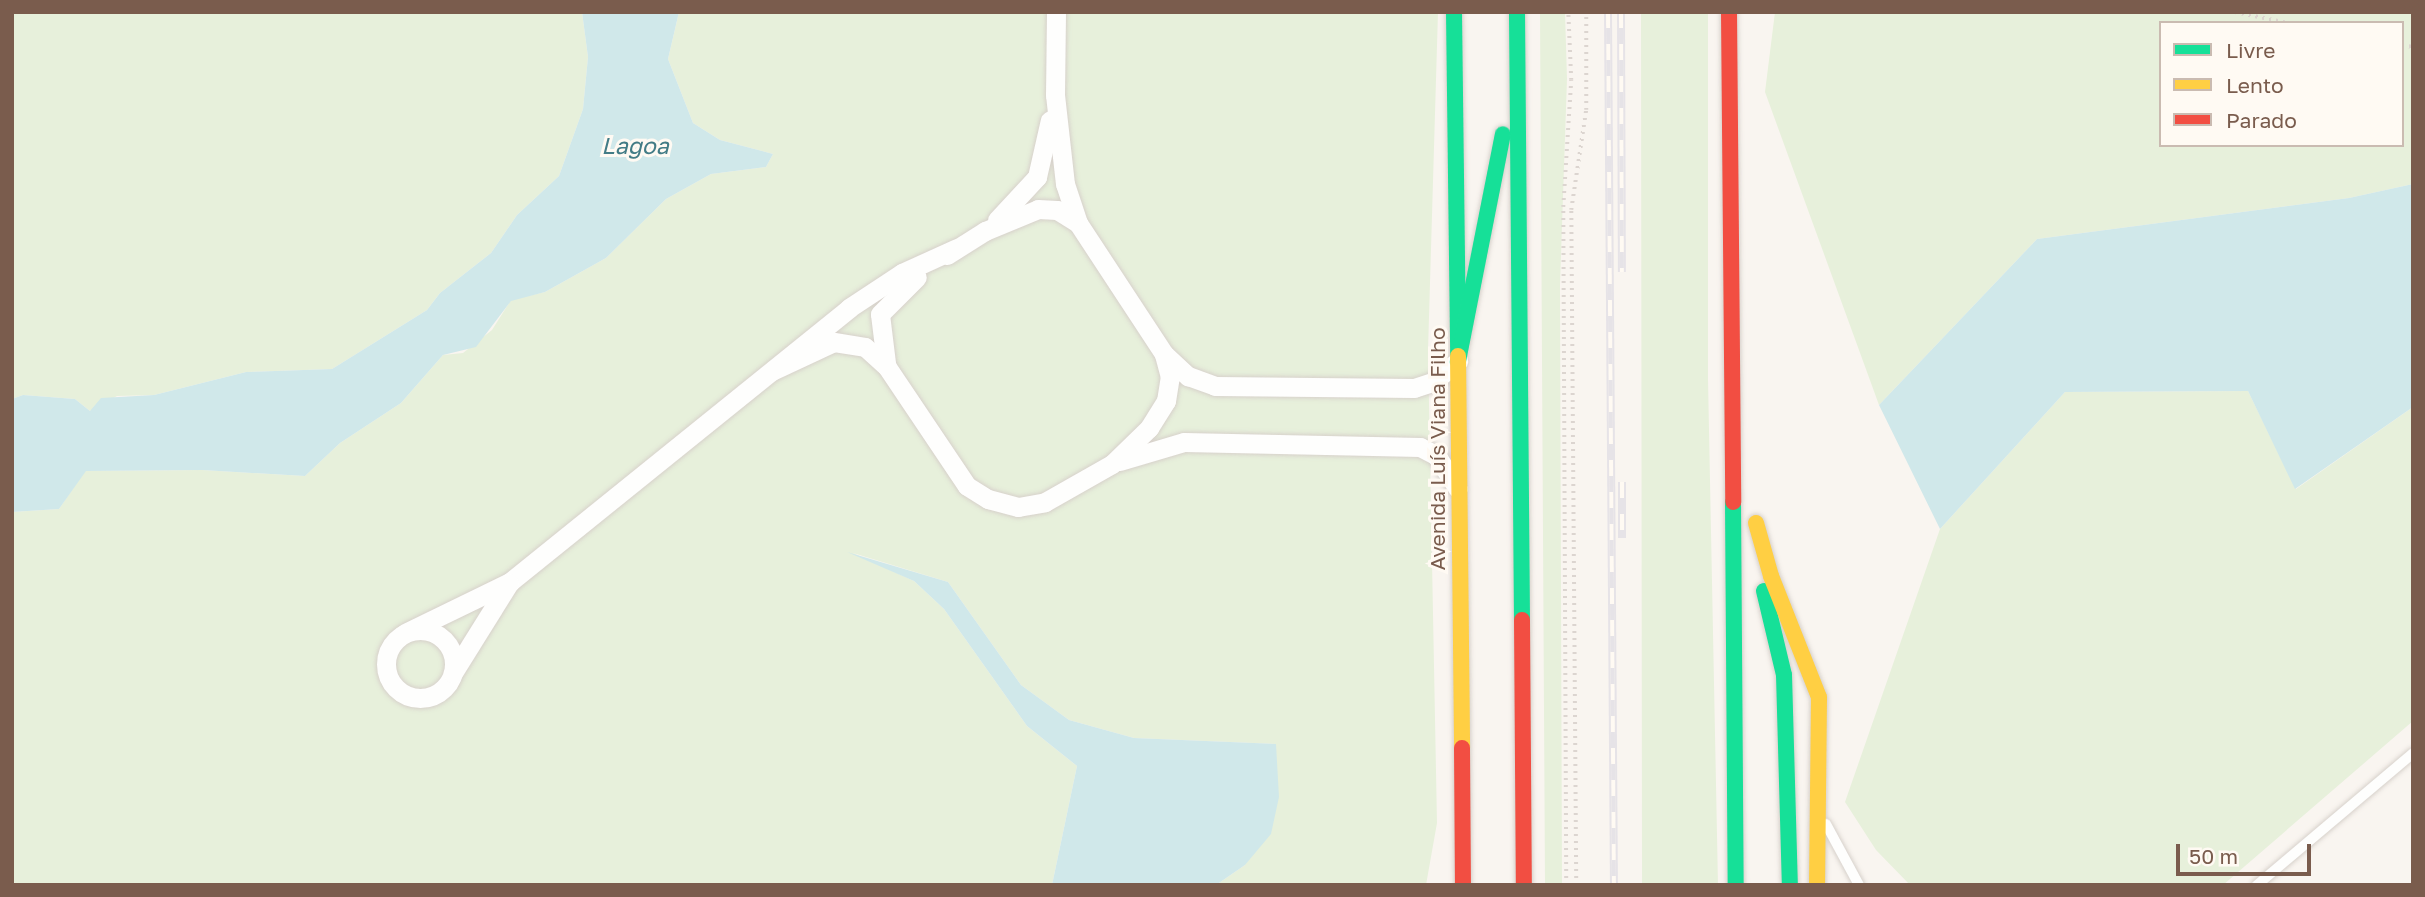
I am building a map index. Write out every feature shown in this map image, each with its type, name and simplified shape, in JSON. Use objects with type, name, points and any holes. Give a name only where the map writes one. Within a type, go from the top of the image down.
[{"type":"main road","name":"Avenida Luís Viana Filho","points":[[1454,12],[1463,885]]},
{"type":"main road","points":[[1517,12],[1524,885]]},
{"type":"main road","points":[[1729,12],[1736,885]]},
{"type":"main road","points":[[1458,361],[1518,62]]},
{"type":"main road","points":[[1732,271],[1751,470]]},
{"type":"main road","points":[[1790,885],[1784,675],[1759,570],[1755,516],[1819,697],[1816,885]]},
{"type":"street","points":[[1056,12],[1055,95],[1061,162],[1078,223],[1164,354],[1188,376],[1215,386],[1414,388],[1433,382],[1458,361]]},
{"type":"street","points":[[985,231],[1037,177],[1055,95]]},
{"type":"street","points":[[510,582],[446,686],[427,698],[404,695],[395,688],[388,678],[386,657],[390,647],[405,633],[510,582],[849,308],[902,273],[957,248],[985,231],[1038,209],[1057,210],[1078,223]]},
{"type":"street","points":[[887,367],[879,326],[885,305],[957,248]]},
{"type":"street","points":[[772,370],[842,340],[864,346],[887,367],[955,473],[988,499],[1018,507],[1045,502],[1112,464],[1184,442],[1420,447],[1436,455],[1458,489]]},
{"type":"street","points":[[1112,464],[1149,428],[1167,401],[1170,377],[1164,354]]},
{"type":"street","points":[[405,633],[427,631],[446,642],[454,664],[452,675]]},
{"type":"lane","points":[[2257,885],[2413,753]]},
{"type":"lane","points":[[1816,803],[1836,849],[1859,885]]},
{"type":"path","points":[[1566,885],[1563,207],[1572,80],[1568,12]]},
{"type":"path","points":[[1576,885],[1571,210],[1586,110],[1586,12]]},
{"type":"path","points":[[2235,12],[2278,21]]},
{"type":"green space","points":[[12,12],[582,12],[588,57],[583,109],[559,176],[517,215],[491,253],[440,293],[427,310],[332,369],[246,372],[154,395],[117,396],[90,411],[75,399],[23,395],[12,399]]},
{"type":"green space","points":[[679,12],[1438,12],[1428,351],[1437,823],[1426,885],[1216,885],[1245,865],[1276,744],[1134,738],[1069,720],[1021,685],[948,582],[853,553],[914,581],[944,609],[1027,726],[1077,766],[1052,885],[12,885],[12,512],[59,509],[85,471],[202,470],[305,476],[340,443],[401,403],[443,355],[463,353],[492,330],[511,300],[545,292],[606,258],[666,199],[711,174],[766,167],[773,154],[720,140],[693,123],[668,59]]},
{"type":"green space","points":[[1540,12],[1565,12],[1567,79],[1560,285],[1562,885],[1545,885]]},
{"type":"green space","points":[[1641,12],[1708,12],[1708,379],[1718,885],[1642,885]]},
{"type":"green space","points":[[1775,12],[2413,12],[2413,184],[2349,198],[2037,239],[1879,405],[1765,92]]},
{"type":"green space","points":[[2248,391],[2296,489],[2413,407],[2413,721],[2223,885],[1910,885],[1876,850],[1845,802],[1940,529],[2065,392]]},
{"type":"water","name":"Lagoa","points":[[582,12],[679,12],[668,59],[693,123],[720,140],[773,154],[766,167],[711,174],[666,199],[606,258],[545,292],[511,301],[476,347],[443,355],[401,403],[340,443],[305,476],[202,470],[86,471],[59,509],[12,512],[12,399],[23,395],[75,399],[90,411],[101,398],[154,395],[246,372],[332,369],[427,310],[440,293],[491,253],[517,215],[559,176],[583,109],[588,57]]},
{"type":"water","points":[[2413,184],[2413,407],[2295,489],[2248,391],[2065,392],[1940,529],[1879,405],[2037,239],[2349,198]]},
{"type":"water","points":[[847,552],[948,582],[1021,685],[1069,720],[1134,738],[1276,744],[1279,797],[1271,834],[1245,865],[1216,885],[1052,885],[1077,766],[1027,726],[944,609],[914,581]]},
{"type":"railway","points":[[1608,12],[1614,885]]},
{"type":"railway","points":[[1621,12],[1622,272]]},
{"type":"railway","points":[[1622,482],[1622,538]]},
{"type":"traffic: fast","points":[[1454,12],[1458,356]]},
{"type":"traffic: fast","points":[[1517,12],[1522,620]]},
{"type":"traffic: fast","points":[[1458,361],[1503,134]]},
{"type":"traffic: fast","points":[[1733,502],[1736,885]]},
{"type":"traffic: fast","points":[[1764,591],[1784,675],[1790,885]]},
{"type":"traffic: slow","points":[[1458,356],[1462,748]]},
{"type":"traffic: slow","points":[[1756,523],[1771,576],[1819,697],[1817,885]]},
{"type":"traffic: jam","points":[[1729,12],[1733,502]]},
{"type":"traffic: jam","points":[[1522,620],[1524,885]]},
{"type":"traffic: jam","points":[[1462,748],[1463,885]]}]
